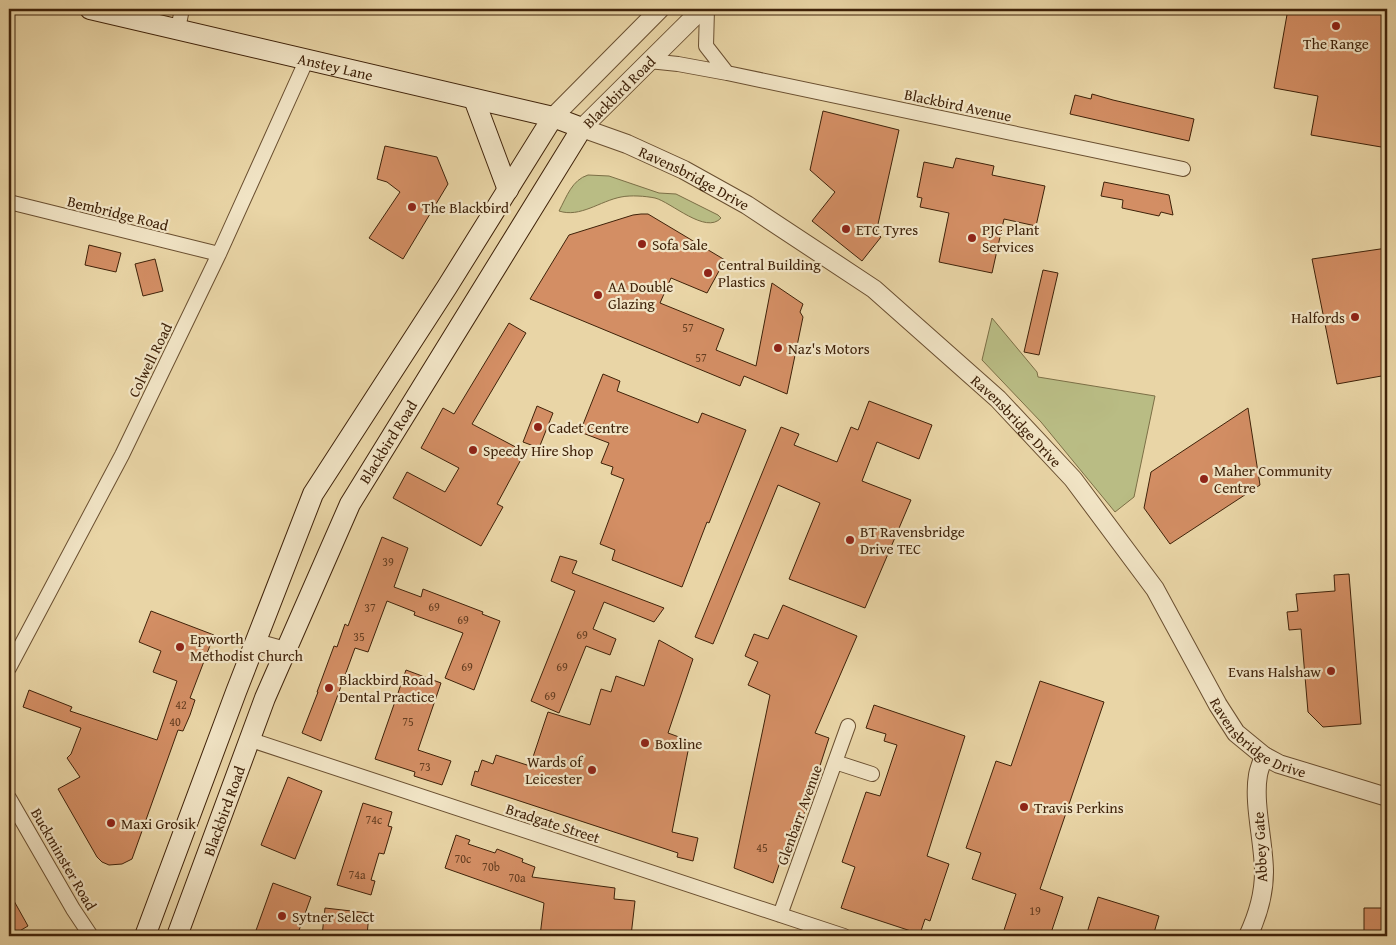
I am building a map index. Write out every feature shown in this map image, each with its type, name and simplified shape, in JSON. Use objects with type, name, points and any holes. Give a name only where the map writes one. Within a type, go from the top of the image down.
[{"type":"main road","name":"Anstey Lane","points":[[90,9],[553,117],[582,128]]},
{"type":"main road","points":[[474,98],[508,190]]},
{"type":"main road","name":"Blackbird Road","points":[[145,936],[313,494],[447,287],[553,117]]},
{"type":"main road","name":"Blackbird Road","points":[[177,936],[265,698],[350,504],[582,128]]},
{"type":"street","points":[[178,29],[182,9]]},
{"type":"street","name":"Blackbird Road","points":[[553,117],[660,9]]},
{"type":"street","name":"Blackbird Road","points":[[582,128],[702,9]]},
{"type":"street","points":[[707,9],[706,46],[727,73]]},
{"type":"street","name":"Colwell Road","points":[[9,668],[122,455],[219,254],[307,59]]},
{"type":"street","name":"Blackbird Avenue","points":[[650,61],[727,73],[1183,169]]},
{"type":"street","name":"Ravensbridge Drive","points":[[582,128],[626,144],[684,170],[755,210],[874,288],[998,399],[1073,479],[1155,589],[1218,705],[1236,733],[1264,756],[1279,764],[1387,797]]},
{"type":"street","name":"Bembridge Road","points":[[9,202],[219,254]]},
{"type":"street","points":[[256,643],[285,651]]},
{"type":"street","name":"Glenbarr Avenue","points":[[780,915],[848,726]]},
{"type":"street","name":"Bradgate Street","points":[[251,740],[844,936]]},
{"type":"street","name":"Abbey Gate","points":[[1248,936],[1254,925],[1262,896],[1264,873],[1258,776],[1264,756]]},
{"type":"street","points":[[835,762],[872,774]]},
{"type":"street","name":"Ravensbridge Drive","points":[[1366,791],[1387,791]]},
{"type":"street","name":"Ravensbridge Drive","points":[[1366,791],[1387,810]]},
{"type":"street","name":"Buckminster Road","points":[[9,798],[73,909],[91,936]]},
{"type":"green space","points":[[588,175],[609,176],[659,193],[676,194],[721,218],[715,222],[707,223],[688,216],[655,198],[638,196],[613,199],[582,211],[567,213],[559,211],[567,194],[574,185],[582,177]]},
{"type":"green space","points":[[992,318],[1037,372],[1038,377],[1155,396],[1134,497],[1115,512],[1041,422],[982,360]]},
{"type":"building","points":[[1288,9],[1387,9],[1387,148],[1311,135],[1318,96],[1274,88]]},
{"type":"building","points":[[1092,94],[1194,119],[1189,141],[1070,114],[1075,95],[1091,99]]},
{"type":"building","points":[[823,111],[899,130],[876,233],[881,237],[862,261],[812,221],[835,192],[810,170]]},
{"type":"building","name":"The Blackbird","points":[[385,146],[437,157],[448,184],[403,259],[369,238],[400,192],[387,182],[377,179]]},
{"type":"building","name":"PJC Plant Services","points":[[956,158],[994,166],[992,175],[1045,186],[1036,226],[1004,219],[992,273],[939,262],[949,213],[920,207],[922,198],[917,197],[924,162],[953,168]]},
{"type":"building","points":[[1104,182],[1169,195],[1173,215],[1161,212],[1159,216],[1122,208],[1123,200],[1101,196]]},
{"type":"building","points":[[641,214],[648,214],[725,260],[707,293],[671,278],[660,303],[724,329],[716,350],[756,366],[772,283],[803,304],[800,312],[803,317],[787,394],[744,376],[740,386],[530,299],[569,235]]},
{"type":"building","points":[[89,245],[121,253],[116,272],[85,265]]},
{"type":"building","name":"Halfords","points":[[1387,248],[1387,375],[1337,384],[1312,259]]},
{"type":"building","points":[[155,259],[163,291],[143,296],[135,264]]},
{"type":"building","points":[[1043,270],[1058,273],[1039,355],[1024,352]]},
{"type":"building","points":[[509,323],[526,333],[472,424],[525,452],[497,504],[503,507],[481,546],[393,498],[407,472],[445,492],[459,468],[421,448],[443,408],[454,414]]},
{"type":"building","points":[[603,374],[620,381],[617,391],[698,423],[702,413],[746,430],[682,587],[612,560],[615,550],[600,544],[624,479],[611,474],[613,467],[601,463],[609,443],[580,432]]},
{"type":"building","name":"BT Ravensbridge Drive TEC","points":[[869,401],[932,425],[919,459],[877,442],[862,481],[911,500],[865,608],[789,579],[820,503],[778,485],[713,644],[695,637],[781,427],[799,434],[794,445],[837,462],[851,427],[858,430]]},
{"type":"building","name":"Cadet Centre","points":[[537,406],[553,413],[539,448],[523,442]]},
{"type":"building","name":"Maher Community Centre","points":[[1248,408],[1260,485],[1170,544],[1144,508],[1151,472]]},
{"type":"building","points":[[382,537],[408,548],[394,587],[421,597],[423,589],[483,612],[482,614],[500,621],[474,690],[445,678],[463,633],[414,615],[415,612],[387,601],[368,652],[355,648],[321,741],[302,733],[334,646],[337,647],[345,624],[348,626]]},
{"type":"building","points":[[560,556],[577,561],[572,573],[664,608],[654,622],[604,602],[593,629],[616,639],[610,655],[586,646],[559,713],[531,701],[575,591],[551,581]]},
{"type":"building","name":"Evans Halshaw","points":[[1349,574],[1361,724],[1323,727],[1308,712],[1301,629],[1289,630],[1287,612],[1298,611],[1296,594],[1335,591],[1334,575]]},
{"type":"building","points":[[783,605],[857,636],[815,733],[829,738],[802,821],[795,817],[773,883],[734,868],[770,695],[748,685],[758,662],[745,656],[754,634],[768,639]]},
{"type":"building","name":"Maxi Grosik","points":[[151,611],[214,635],[190,698],[195,700],[190,715],[183,731],[178,730],[132,859],[122,864],[109,865],[97,857],[58,789],[80,777],[67,758],[71,754],[81,728],[23,707],[29,690],[72,707],[70,711],[157,740],[177,681],[153,672],[161,651],[139,642]]},
{"type":"building","points":[[659,640],[693,659],[668,733],[690,741],[672,832],[698,838],[693,861],[677,857],[678,853],[471,785],[475,771],[478,772],[482,760],[493,764],[496,755],[530,766],[548,712],[590,725],[601,689],[611,692],[616,676],[644,686]]},
{"type":"building","points":[[406,670],[441,683],[418,750],[451,761],[442,785],[414,776],[415,772],[375,759]]},
{"type":"building","name":"Travis Perkins","points":[[1040,681],[1104,702],[1040,889],[1063,897],[1050,936],[1002,936],[1016,894],[972,879],[981,853],[966,848],[996,761],[1011,766]]},
{"type":"building","points":[[874,705],[965,736],[927,856],[949,864],[930,921],[925,919],[920,934],[841,908],[855,867],[842,862],[866,792],[880,796],[897,745],[884,741],[886,734],[866,728]]},
{"type":"building","points":[[288,777],[322,791],[295,859],[261,845]]},
{"type":"building","points":[[363,803],[392,812],[388,826],[392,827],[384,854],[379,853],[371,880],[375,881],[371,895],[337,885]]},
{"type":"building","points":[[456,835],[470,840],[468,844],[495,853],[497,849],[523,859],[522,862],[535,867],[532,877],[615,888],[614,899],[635,901],[631,936],[540,936],[544,903],[445,868]]},
{"type":"building","name":"Sytner Select","points":[[273,883],[311,897],[297,936],[254,936]]},
{"type":"building","points":[[9,892],[28,926],[11,936],[9,936]]},
{"type":"building","points":[[1098,897],[1159,916],[1153,936],[1086,936]]},
{"type":"building","points":[[325,908],[369,913],[367,936],[322,936]]},
{"type":"building","points":[[1364,908],[1387,908],[1387,936],[1364,936]]},
{"type":"place","name":"The Range","points":[[1336,26]]},
{"type":"place","name":"The Blackbird","points":[[412,207]]},
{"type":"place","name":"ETC Tyres","points":[[846,229]]},
{"type":"place","name":"PJC Plant Services","points":[[972,238]]},
{"type":"place","name":"Sofa Sale","points":[[642,244]]},
{"type":"place","name":"Central Building Plastics","points":[[708,273]]},
{"type":"place","name":"AA Double Glazing","points":[[598,295]]},
{"type":"place","name":"Halfords","points":[[1355,317]]},
{"type":"place","name":"Naz's Motors","points":[[778,348]]},
{"type":"place","name":"Cadet Centre","points":[[538,427]]},
{"type":"place","name":"Speedy Hire Shop","points":[[473,450]]},
{"type":"place","name":"Maher Community Centre","points":[[1204,479]]},
{"type":"place","name":"BT Ravensbridge Drive TEC","points":[[850,540]]},
{"type":"place","name":"Epworth Methodist Church","points":[[180,647]]},
{"type":"place","name":"Evans Halshaw","points":[[1331,671]]},
{"type":"place","name":"Blackbird Road Dental Practice","points":[[329,688]]},
{"type":"place","name":"Boxline","points":[[645,743]]},
{"type":"place","name":"Wards of Leicester","points":[[592,770]]},
{"type":"place","name":"Travis Perkins","points":[[1024,807]]},
{"type":"place","name":"Maxi Grosik","points":[[111,823]]},
{"type":"place","name":"Sytner Select","points":[[282,916]]}]
